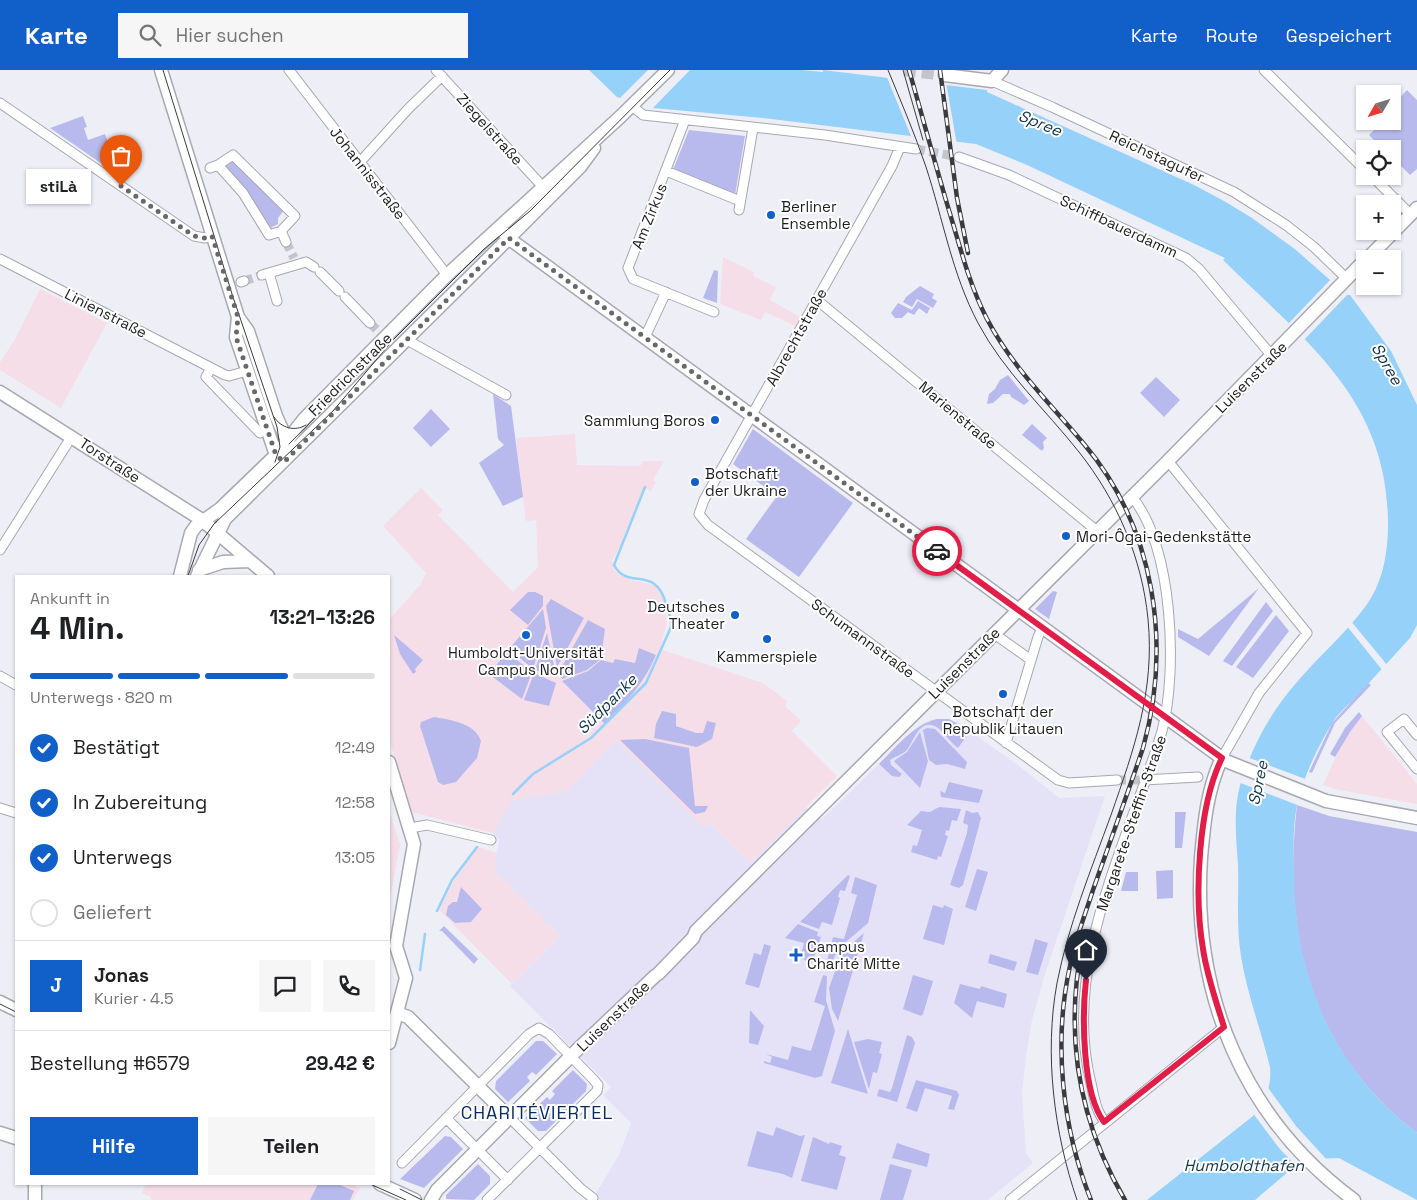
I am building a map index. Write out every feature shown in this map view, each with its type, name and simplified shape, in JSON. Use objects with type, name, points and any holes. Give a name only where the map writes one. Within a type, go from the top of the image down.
[{"type":"street","points":[[161,70],[238,317],[248,332],[276,416],[288,440]]},
{"type":"street","name":"Johannisstraße","points":[[289,70],[447,275]]},
{"type":"street","name":"Friedrichstraße","points":[[202,520],[220,509],[284,457],[288,440],[312,412],[447,275],[630,108],[668,70]]},
{"type":"street","points":[[992,81],[1002,70]]},
{"type":"street","points":[[1264,70],[1356,161]]},
{"type":"street","points":[[360,162],[439,73]]},
{"type":"street","name":"Ziegelstraße","points":[[439,73],[543,187]]},
{"type":"street","name":"Reichstagufer","points":[[945,75],[959,73],[992,81],[1234,192],[1286,225],[1314,247],[1344,282]]},
{"type":"street","points":[[0,103],[194,236],[205,238],[212,236]]},
{"type":"street","points":[[630,108],[642,115],[825,135],[916,149]]},
{"type":"street","name":"Friedrichstraße","points":[[198,573],[217,532],[225,520],[284,457],[407,340],[580,167],[630,108]]},
{"type":"street","name":"Am Zirkus","points":[[685,120],[628,268],[633,279],[714,312]]},
{"type":"street","points":[[665,175],[740,205],[762,129]]},
{"type":"street","name":"Albrechtstraße","points":[[708,525],[701,519],[699,510],[892,166],[900,147]]},
{"type":"street","points":[[233,155],[295,216],[281,231],[269,235],[243,193],[214,167],[233,155]]},
{"type":"street","name":"Schiffbauerdamm","points":[[959,156],[1009,175],[1186,258],[1198,269],[1272,356]]},
{"type":"street","points":[[1383,185],[1414,211]]},
{"type":"street","name":"Luisenstraße","points":[[1376,250],[1414,211]]},
{"type":"street","points":[[499,228],[509,238],[1222,758],[1235,766],[1314,797],[1339,804],[1417,818]]},
{"type":"street","points":[[281,231],[286,242]]},
{"type":"street","name":"Linienstraße","points":[[0,259],[211,368],[229,376],[247,372]]},
{"type":"street","points":[[278,301],[265,274],[296,261],[309,262],[370,323]]},
{"type":"street","name":"Luisenstraße","points":[[431,1200],[437,1190],[477,1149],[656,975],[692,938],[696,931],[993,633],[1168,461],[1356,270]]},
{"type":"street","points":[[645,337],[666,292]]},
{"type":"street","name":"Marienstraße","points":[[817,300],[1097,531]]},
{"type":"street","points":[[238,317],[236,337],[247,372],[284,457]]},
{"type":"street","points":[[407,340],[506,394]]},
{"type":"street","points":[[211,368],[206,377],[260,433]]},
{"type":"street","name":"Torstraße","points":[[0,392],[202,520],[267,575]]},
{"type":"street","points":[[0,550],[72,436]]},
{"type":"street","points":[[1168,461],[1307,633],[1260,693],[1213,776],[1203,834],[1200,896],[1203,951],[1209,980],[1229,1042],[1258,1097],[1287,1137],[1322,1173],[1354,1200]]},
{"type":"street","name":"Margarete-Steffin-Straße","points":[[1104,1122],[1098,1114],[1087,1070],[1084,1042],[1084,995],[1087,967],[1098,919],[1166,718],[1171,652],[1167,602],[1156,550],[1140,508],[1132,497]]},
{"type":"street","points":[[180,575],[191,533],[202,520]]},
{"type":"street","name":"Schumannstraße","points":[[708,525],[1042,770],[1063,782],[1117,780]]},
{"type":"street","points":[[198,573],[223,562],[250,561]]},
{"type":"street","points":[[1006,743],[1042,628]]},
{"type":"street","points":[[993,633],[1031,660]]},
{"type":"street","points":[[0,676],[15,684]]},
{"type":"street","points":[[1417,735],[1404,719],[1388,732],[1417,769]]},
{"type":"street","points":[[390,765],[414,844],[396,946],[406,978],[390,1039]]},
{"type":"street","points":[[1144,780],[1198,776]]},
{"type":"street","points":[[0,808],[15,813]]},
{"type":"street","points":[[410,828],[428,824],[491,840]]},
{"type":"street","points":[[0,1002],[15,1010]]},
{"type":"street","points":[[397,1013],[408,1017],[509,1118],[593,1198]]},
{"type":"street","points":[[1010,1200],[1104,1122],[1224,1027]]},
{"type":"street","points":[[402,1164],[529,1034],[539,1028],[549,1034],[598,1085],[597,1091],[487,1200]]},
{"type":"street","points":[[446,1118],[508,1180]]},
{"type":"street","points":[[0,1133],[15,1138]]},
{"type":"street","points":[[35,1185],[35,1200]]},
{"type":"street","points":[[382,1185],[415,1200]]},
{"type":"shaded area","points":[[1407,90],[1417,100],[1417,169],[1410,175],[1401,166],[1401,140],[1374,140],[1369,135],[1374,130],[1401,130],[1401,96]]},
{"type":"shaded area","points":[[83,116],[87,127],[84,128],[88,140],[105,134],[112,153],[131,146],[138,169],[118,175],[50,128]]},
{"type":"shaded area","points":[[689,130],[745,136],[735,195],[673,170]]},
{"type":"shaded area","points":[[235,158],[285,209],[278,218],[278,224],[268,229],[225,165]]},
{"type":"shaded area","points":[[723,257],[754,272],[753,276],[776,287],[770,300],[800,317],[795,326],[765,312],[761,320],[720,304]]},
{"type":"shaded area","points":[[714,270],[718,271],[717,303],[703,298]]},
{"type":"shaded area","points":[[920,286],[934,294],[932,298],[937,301],[933,308],[917,299],[912,307],[903,302],[906,297]]},
{"type":"shaded area","points":[[40,289],[107,323],[61,408],[0,370],[0,362],[14,341]]},
{"type":"shaded area","points":[[918,301],[930,308],[927,314],[919,308],[914,315],[908,312],[902,318],[895,318],[891,313],[898,303],[912,310]]},
{"type":"shaded area","points":[[1008,375],[1029,401],[1024,405],[1011,397],[1010,394],[1003,394],[993,403],[987,404],[989,394],[995,389],[1000,380]]},
{"type":"shaded area","points":[[1156,377],[1180,400],[1164,417],[1140,393]]},
{"type":"shaded area","points":[[493,394],[511,406],[523,497],[503,506],[479,463],[504,445],[498,439]]},
{"type":"shaded area","points":[[431,409],[450,429],[431,447],[413,428]]},
{"type":"shaded area","points":[[1032,424],[1047,438],[1043,442],[1044,448],[1042,451],[1022,435]]},
{"type":"shaded area","points":[[753,429],[853,503],[799,577],[746,539],[777,496],[733,464]]},
{"type":"shaded area","name":"Humboldt-Universität Campus Nord","points":[[575,434],[577,465],[640,466],[643,461],[664,461],[653,480],[656,482],[651,491],[645,488],[621,545],[612,561],[615,571],[631,580],[655,585],[663,595],[667,622],[660,649],[763,683],[787,701],[785,706],[801,721],[792,731],[837,776],[750,863],[710,823],[704,829],[616,740],[567,791],[513,800],[493,833],[412,812],[390,741],[390,619],[420,585],[426,573],[383,526],[421,488],[443,510],[438,515],[513,592],[538,567],[536,520],[526,521],[516,438]]},
{"type":"shaded area","points":[[1259,588],[1209,656],[1178,637],[1178,629],[1198,639]]},
{"type":"shaded area","points":[[1053,591],[1057,592],[1049,619],[1035,609]]},
{"type":"shaded area","points":[[528,592],[535,592],[543,596],[543,606],[528,625],[510,610]]},
{"type":"shaded area","points":[[551,599],[584,618],[557,667],[546,606]]},
{"type":"shaded area","points":[[1266,602],[1273,611],[1232,666],[1223,661]]},
{"type":"shaded area","points":[[543,609],[546,628],[533,669],[509,649]]},
{"type":"shaded area","points":[[1276,615],[1289,631],[1253,678],[1236,667]]},
{"type":"shaded area","points":[[588,620],[605,629],[601,659],[587,670],[562,679],[559,672]]},
{"type":"shaded area","points":[[547,633],[554,666],[550,675],[535,670]]},
{"type":"shaded area","points":[[394,635],[423,660],[413,674],[400,654]]},
{"type":"shaded area","points":[[639,648],[656,655],[646,675],[634,692],[605,724],[562,681],[588,671],[601,660],[613,663],[615,659],[635,663]]},
{"type":"shaded area","points":[[507,652],[532,672],[522,699],[489,674]]},
{"type":"shaded area","points":[[534,673],[556,683],[549,706],[524,700]]},
{"type":"shaded area","points":[[1368,683],[1371,685],[1335,723],[1312,773],[1309,772],[1332,723]]},
{"type":"shaded area","points":[[662,711],[676,714],[676,726],[696,733],[703,733],[707,721],[716,723],[712,739],[697,747],[654,738],[656,724]]},
{"type":"shaded area","points":[[1359,712],[1362,716],[1335,757],[1330,754],[1345,728]]},
{"type":"shaded area","points":[[1362,716],[1417,784],[1417,804],[1339,790],[1323,785],[1342,743]]},
{"type":"shaded area","points":[[434,717],[455,721],[468,726],[474,730],[481,741],[477,758],[456,782],[443,785],[438,782],[420,726],[421,722]]},
{"type":"shaded area","name":"Campus Charité Mitte","points":[[937,719],[957,722],[1018,765],[1059,798],[1105,796],[1046,971],[1032,1020],[1022,1093],[1026,1153],[1033,1163],[988,1200],[592,1200],[619,1155],[631,1123],[603,1095],[611,1087],[510,986],[560,936],[494,871],[499,840],[493,833],[509,805],[513,800],[567,791],[616,740],[704,828],[710,823],[750,863],[806,807],[822,819],[916,728],[925,722]]},
{"type":"shaded area","points":[[937,719],[949,719],[970,731],[958,748],[938,728],[927,725],[918,731],[907,750],[890,760],[891,765],[902,774],[899,777],[892,776],[879,764],[913,731]]},
{"type":"shaded area","points":[[927,728],[935,729],[967,762],[965,769],[947,764],[936,765],[929,760],[923,730]]},
{"type":"shaded area","points":[[920,732],[928,761],[920,788],[894,761],[907,752]]},
{"type":"shaded area","points":[[645,739],[689,748],[695,806],[708,806],[705,812],[695,814],[620,740]]},
{"type":"shaded area","points":[[949,782],[983,790],[979,803],[941,797],[940,791],[945,793]]},
{"type":"shaded area","points":[[1297,805],[1329,816],[1417,832],[1417,1133],[1381,1101],[1351,1065],[1328,1027],[1311,986],[1300,943],[1294,898],[1293,852]]},
{"type":"shaded area","points":[[939,807],[961,809],[957,821],[952,820],[949,831],[946,830],[945,835],[948,836],[941,857],[938,856],[937,860],[911,852],[913,845],[917,846],[922,830],[907,825],[921,811],[930,812]]},
{"type":"shaded area","points":[[966,810],[972,813],[978,812],[981,818],[963,885],[959,888],[950,885],[967,833],[968,825],[963,823]]},
{"type":"shaded area","points":[[1175,812],[1186,812],[1182,848],[1175,848]]},
{"type":"shaded area","points":[[390,813],[400,845],[390,899]]},
{"type":"shaded area","points":[[478,847],[497,853],[494,871],[560,936],[512,984],[439,910],[454,880]]},
{"type":"shaded area","points":[[977,869],[988,872],[976,911],[965,907]]},
{"type":"shaded area","points":[[1173,870],[1173,898],[1157,899],[1156,871]]},
{"type":"shaded area","points":[[1126,872],[1138,872],[1138,891],[1121,891]]},
{"type":"shaded area","points":[[848,875],[850,876],[845,891],[840,890],[838,897],[840,898],[832,925],[822,922],[819,929],[800,922]]},
{"type":"shaded area","points":[[855,877],[877,885],[868,923],[839,948],[830,966],[826,965],[833,937],[844,939],[857,895],[851,893]]},
{"type":"shaded area","points":[[461,887],[482,909],[471,922],[455,923],[446,915],[448,906],[453,902],[457,902]]},
{"type":"shaded area","points":[[933,905],[943,908],[944,905],[953,909],[944,945],[923,939]]},
{"type":"shaded area","points":[[798,924],[818,932],[817,936],[821,937],[812,963],[800,958],[804,943],[785,938]]},
{"type":"shaded area","points":[[444,926],[478,959],[474,964],[442,931],[439,931]]},
{"type":"shaded area","points":[[864,933],[838,1021],[832,1009],[829,988],[842,952]]},
{"type":"shaded area","points":[[1035,939],[1048,943],[1038,975],[1026,972]]},
{"type":"shaded area","points":[[764,944],[771,946],[759,988],[745,984],[754,953],[761,955]]},
{"type":"shaded area","points":[[990,954],[1017,962],[1014,971],[988,963]]},
{"type":"shaded area","points":[[823,975],[827,976],[826,1000],[835,1031],[822,1076],[815,1078],[764,1063],[764,1061],[770,1063],[772,1057],[766,1054],[788,1060],[792,1046],[811,1051],[825,1006],[814,1002]]},
{"type":"shaded area","points":[[913,975],[933,981],[921,1016],[903,1009]]},
{"type":"shaded area","points":[[960,984],[980,989],[981,986],[1007,994],[1004,1008],[977,1001],[972,1018],[954,1003]]},
{"type":"shaded area","points":[[750,1010],[764,1026],[758,1045],[749,1043]]},
{"type":"shaded area","points":[[848,1029],[868,1094],[831,1083]]},
{"type":"shaded area","points":[[907,1035],[912,1037],[915,1043],[897,1102],[877,1096],[879,1089],[890,1092],[892,1088]]},
{"type":"shaded area","points":[[868,1039],[882,1042],[879,1053],[882,1054],[877,1073],[873,1072],[869,1089],[854,1042]]},
{"type":"shaded area","points":[[536,1041],[543,1041],[557,1054],[536,1075],[532,1072],[527,1077],[530,1081],[508,1102],[495,1089],[496,1081]]},
{"type":"shaded area","points":[[573,1070],[587,1084],[586,1091],[546,1131],[538,1131],[525,1118],[547,1097],[550,1100],[555,1094],[552,1091]]},
{"type":"shaded area","points":[[916,1080],[957,1091],[959,1095],[954,1110],[948,1109],[952,1096],[925,1088],[917,1112],[906,1108]]},
{"type":"shaded area","points":[[776,1127],[800,1136],[805,1135],[792,1178],[783,1174],[747,1166],[757,1131],[773,1136]]},
{"type":"shaded area","points":[[445,1136],[451,1137],[463,1149],[424,1188],[400,1179]]},
{"type":"shaded area","points":[[813,1137],[829,1144],[830,1142],[842,1146],[839,1155],[846,1157],[837,1190],[801,1181]]},
{"type":"shaded area","points":[[897,1143],[930,1154],[927,1167],[892,1158]]},
{"type":"shaded area","points":[[478,1164],[490,1176],[490,1184],[474,1200],[446,1199],[446,1195]]},
{"type":"shaded area","points":[[890,1164],[912,1170],[903,1200],[880,1200]]},
{"type":"shaded area","points":[[146,1185],[353,1185],[360,1188],[353,1200],[151,1200],[151,1197],[142,1193]]},
{"type":"shaded area","points":[[318,1185],[340,1185],[354,1191],[350,1200],[310,1200]]},
{"type":"water","points":[[589,70],[802,70],[823,72],[823,70],[987,90],[987,92],[1194,185],[1224,201],[1252,218],[1296,250],[1347,295],[1350,295],[1391,351],[1417,405],[1417,625],[1410,638],[1336,717],[1311,764],[1297,805],[1294,823],[1296,917],[1312,988],[1325,1021],[1363,1082],[1388,1108],[1417,1133],[1417,1200],[1339,1158],[1314,1159],[1296,1165],[1255,1200],[1147,1200],[1253,1116],[1261,1105],[1269,1087],[1270,1067],[1247,984],[1239,945],[1236,843],[1238,792],[1257,742],[1279,704],[1305,672],[1349,626],[1371,598],[1380,578],[1387,546],[1388,524],[1384,480],[1374,441],[1357,406],[1336,375],[1311,345],[1223,260],[1225,258],[1027,165],[976,144],[763,118],[653,108],[617,97]]},
{"type":"pier","points":[[648,70],[690,70],[651,110],[618,100]]},
{"type":"pier","points":[[886,75],[946,82],[957,145],[911,136]]},
{"type":"pier","points":[[1332,278],[1349,293],[1304,340],[1301,339],[1285,324],[1289,323]]},
{"type":"pier","points":[[1350,620],[1388,666],[1383,671],[1346,625]]},
{"type":"pier","points":[[1247,757],[1308,780],[1300,806],[1238,782]]},
{"type":"pier","points":[[1266,1085],[1296,1126],[1328,1161],[1297,1167],[1279,1148],[1252,1112],[1262,1101]]},
{"type":"waterway","name":"Südpanke","points":[[513,794],[533,774],[591,738],[646,683],[671,627],[666,604],[661,592],[655,585],[648,581],[626,576],[614,565],[645,487]]},
{"type":"waterway","name":"Südpanke","points":[[437,911],[452,880],[477,847]]},
{"type":"waterway","name":"Südpanke","points":[[420,970],[425,934]]},
{"type":"tunnel","points":[[904,70],[945,75]]},
{"type":"tunnel","points":[[916,149],[959,157]]},
{"type":"tunnel","points":[[286,242],[294,258]]},
{"type":"tunnel","points":[[244,281],[262,275]]},
{"type":"tunnel","points":[[370,323],[378,331]]},
{"type":"tunnel","points":[[1117,780],[1141,780]]},
{"type":"tram line","points":[[163,70],[232,294],[277,427],[280,447],[275,462]]},
{"type":"tram line","points":[[188,575],[199,545],[214,524],[333,411],[393,340],[484,249],[530,211],[670,70]]},
{"type":"tram line","points":[[888,70],[922,155],[961,285],[978,323],[988,341],[1012,374],[1093,470],[1126,531],[1134,552],[1145,596],[1149,645],[1148,671],[1141,719],[1111,815],[1067,940],[1053,1010],[1051,1037],[1052,1065],[1057,1121],[1062,1148],[1077,1200]]},
{"type":"tram line","points":[[903,70],[923,140]]},
{"type":"tram line","points":[[289,444],[359,373]]},
{"type":"tram line","points":[[274,417],[280,424],[288,428],[306,425]]},
{"type":"tram line","points":[[0,1004],[15,1012]]},
{"type":"tram line","points":[[372,1185],[406,1200]]},
{"type":"tram line","points":[[400,1189],[422,1200]]},
{"type":"railway","points":[[909,70],[961,250],[972,285],[987,319],[1020,369],[1084,444],[1108,477],[1127,512],[1142,550],[1151,588],[1156,628],[1156,668],[1152,709],[1143,748],[1077,937],[1065,995],[1062,1024],[1063,1084],[1067,1114],[1073,1144],[1091,1200]]},
{"type":"railway","points":[[940,70],[957,198],[968,253]]},
{"type":"railway","points":[[1083,941],[1077,975],[1075,1009],[1079,1075],[1096,1139],[1109,1170],[1125,1200]]},
{"type":"way so far","points":[[121,186],[194,236],[199,238],[212,236],[238,317],[236,337],[247,372],[276,455],[284,462],[509,238],[937,551]]},
{"type":"place","name":"stiLà","points":[[121,186]]},
{"type":"place","name":"Berliner Ensemble","points":[[771,215]]},
{"type":"place","name":"Sammlung Boros","points":[[715,420]]},
{"type":"place","name":"Botschaft der Ukraine","points":[[695,482]]},
{"type":"place","name":"Mori-Ôgai-Gedenkstätte","points":[[1066,536]]},
{"type":"place","name":"Deutsches Theater","points":[[735,615]]},
{"type":"place","name":"Humboldt-Universität Campus Nord","points":[[526,635]]},
{"type":"place","name":"Kammerspiele","points":[[767,639]]},
{"type":"place","name":"Botschaft der Republik Litauen","points":[[1003,694]]},
{"type":"place","name":"Campus Charité Mitte","points":[[796,955]]},
{"type":"district","name":"CHARITÉVIERTEL","points":[[537,1112]]},
{"type":"route","points":[[937,551],[1222,758],[1211,783],[1203,834],[1200,922],[1209,980],[1224,1027],[1211,1035],[1104,1122],[1098,1114],[1087,1070],[1083,1027],[1086,980]]},
{"type":"water label","name":"Spree","points":[[1040,123]]},
{"type":"water label","name":"Spree","points":[[1387,364]]},
{"type":"water label","name":"Spree","points":[[1258,783]]},
{"type":"water label","name":"Humboldthafen","points":[[1244,1165]]}]
